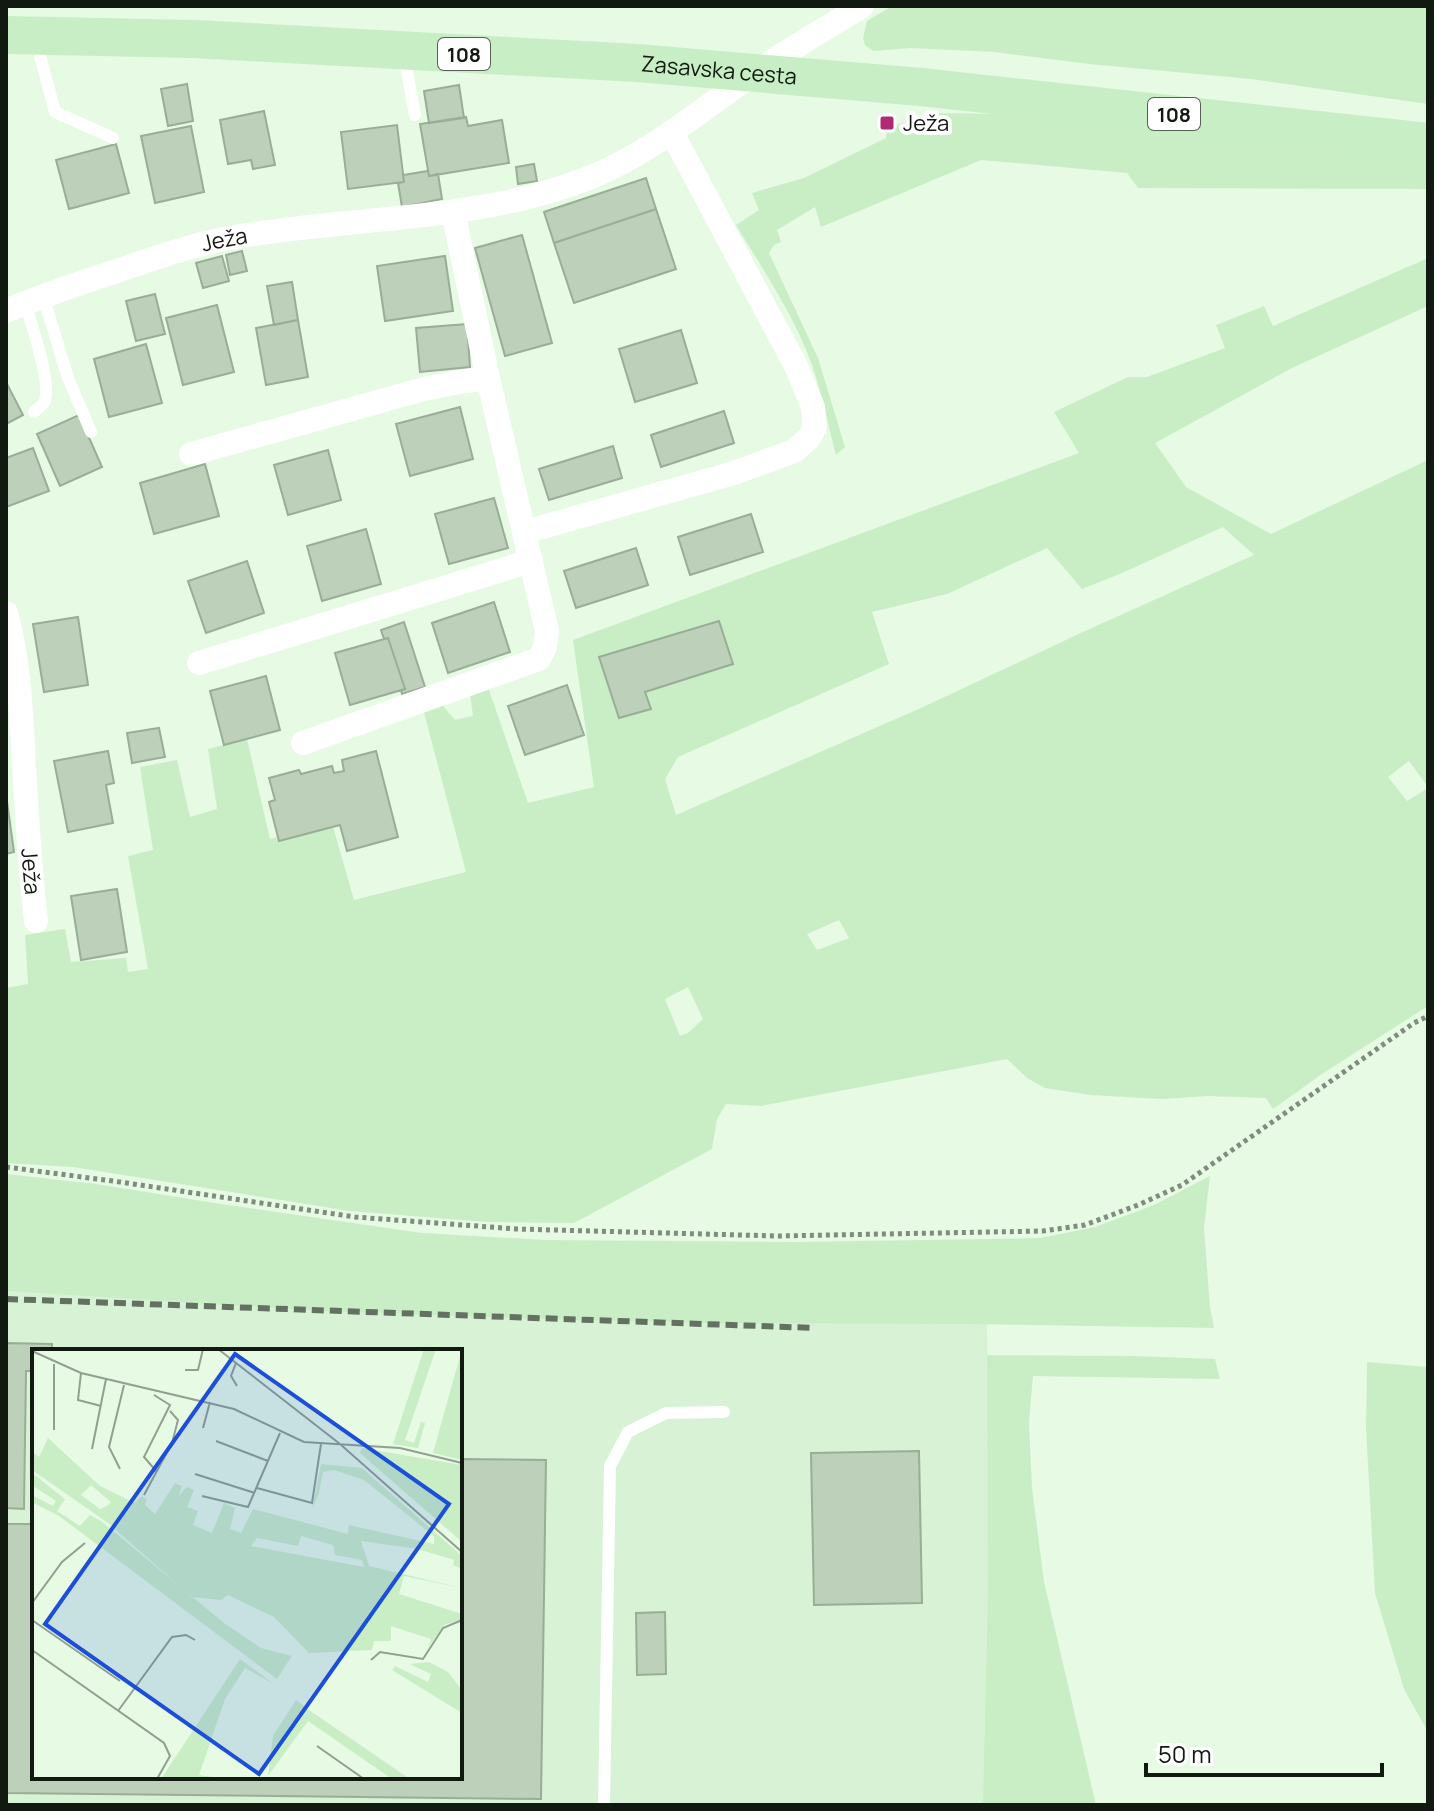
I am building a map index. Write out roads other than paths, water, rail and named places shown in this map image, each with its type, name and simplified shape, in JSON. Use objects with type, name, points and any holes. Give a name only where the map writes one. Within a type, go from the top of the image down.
[{"type":"main road","name":"Zasavska cesta","points":[[20,35],[194,39],[755,72],[1428,142]]},
{"type":"street","name":"Ježa","points":[[25,304],[175,251],[229,238],[453,212],[531,196],[587,178],[672,133],[755,72],[862,6]]},
{"type":"street","points":[[525,532],[676,490],[782,456],[794,451],[809,438],[815,427],[813,407],[796,366],[672,133]]},
{"type":"street","points":[[303,743],[539,659],[545,647],[547,631],[453,212]]},
{"type":"street","points":[[191,454],[424,389],[488,378]]},
{"type":"street","points":[[199,663],[531,561]]},
{"type":"street","name":"Ježa","points":[[6,613],[19,676],[15,776],[28,846],[36,921]]},
{"type":"lane","points":[[20,35],[55,112],[113,138]]},
{"type":"lane","points":[[403,50],[415,115]]},
{"type":"lane","points":[[25,304],[47,389],[43,404],[34,412]]},
{"type":"lane","points":[[25,304],[68,378],[91,432]]},
{"type":"lane","points":[[604,1805],[610,1466],[628,1432],[666,1413],[724,1412]]},
{"type":"railway","points":[[6,1299],[815,1328]]},
{"type":"place","name":"Ježa","points":[[887,123]]}]
